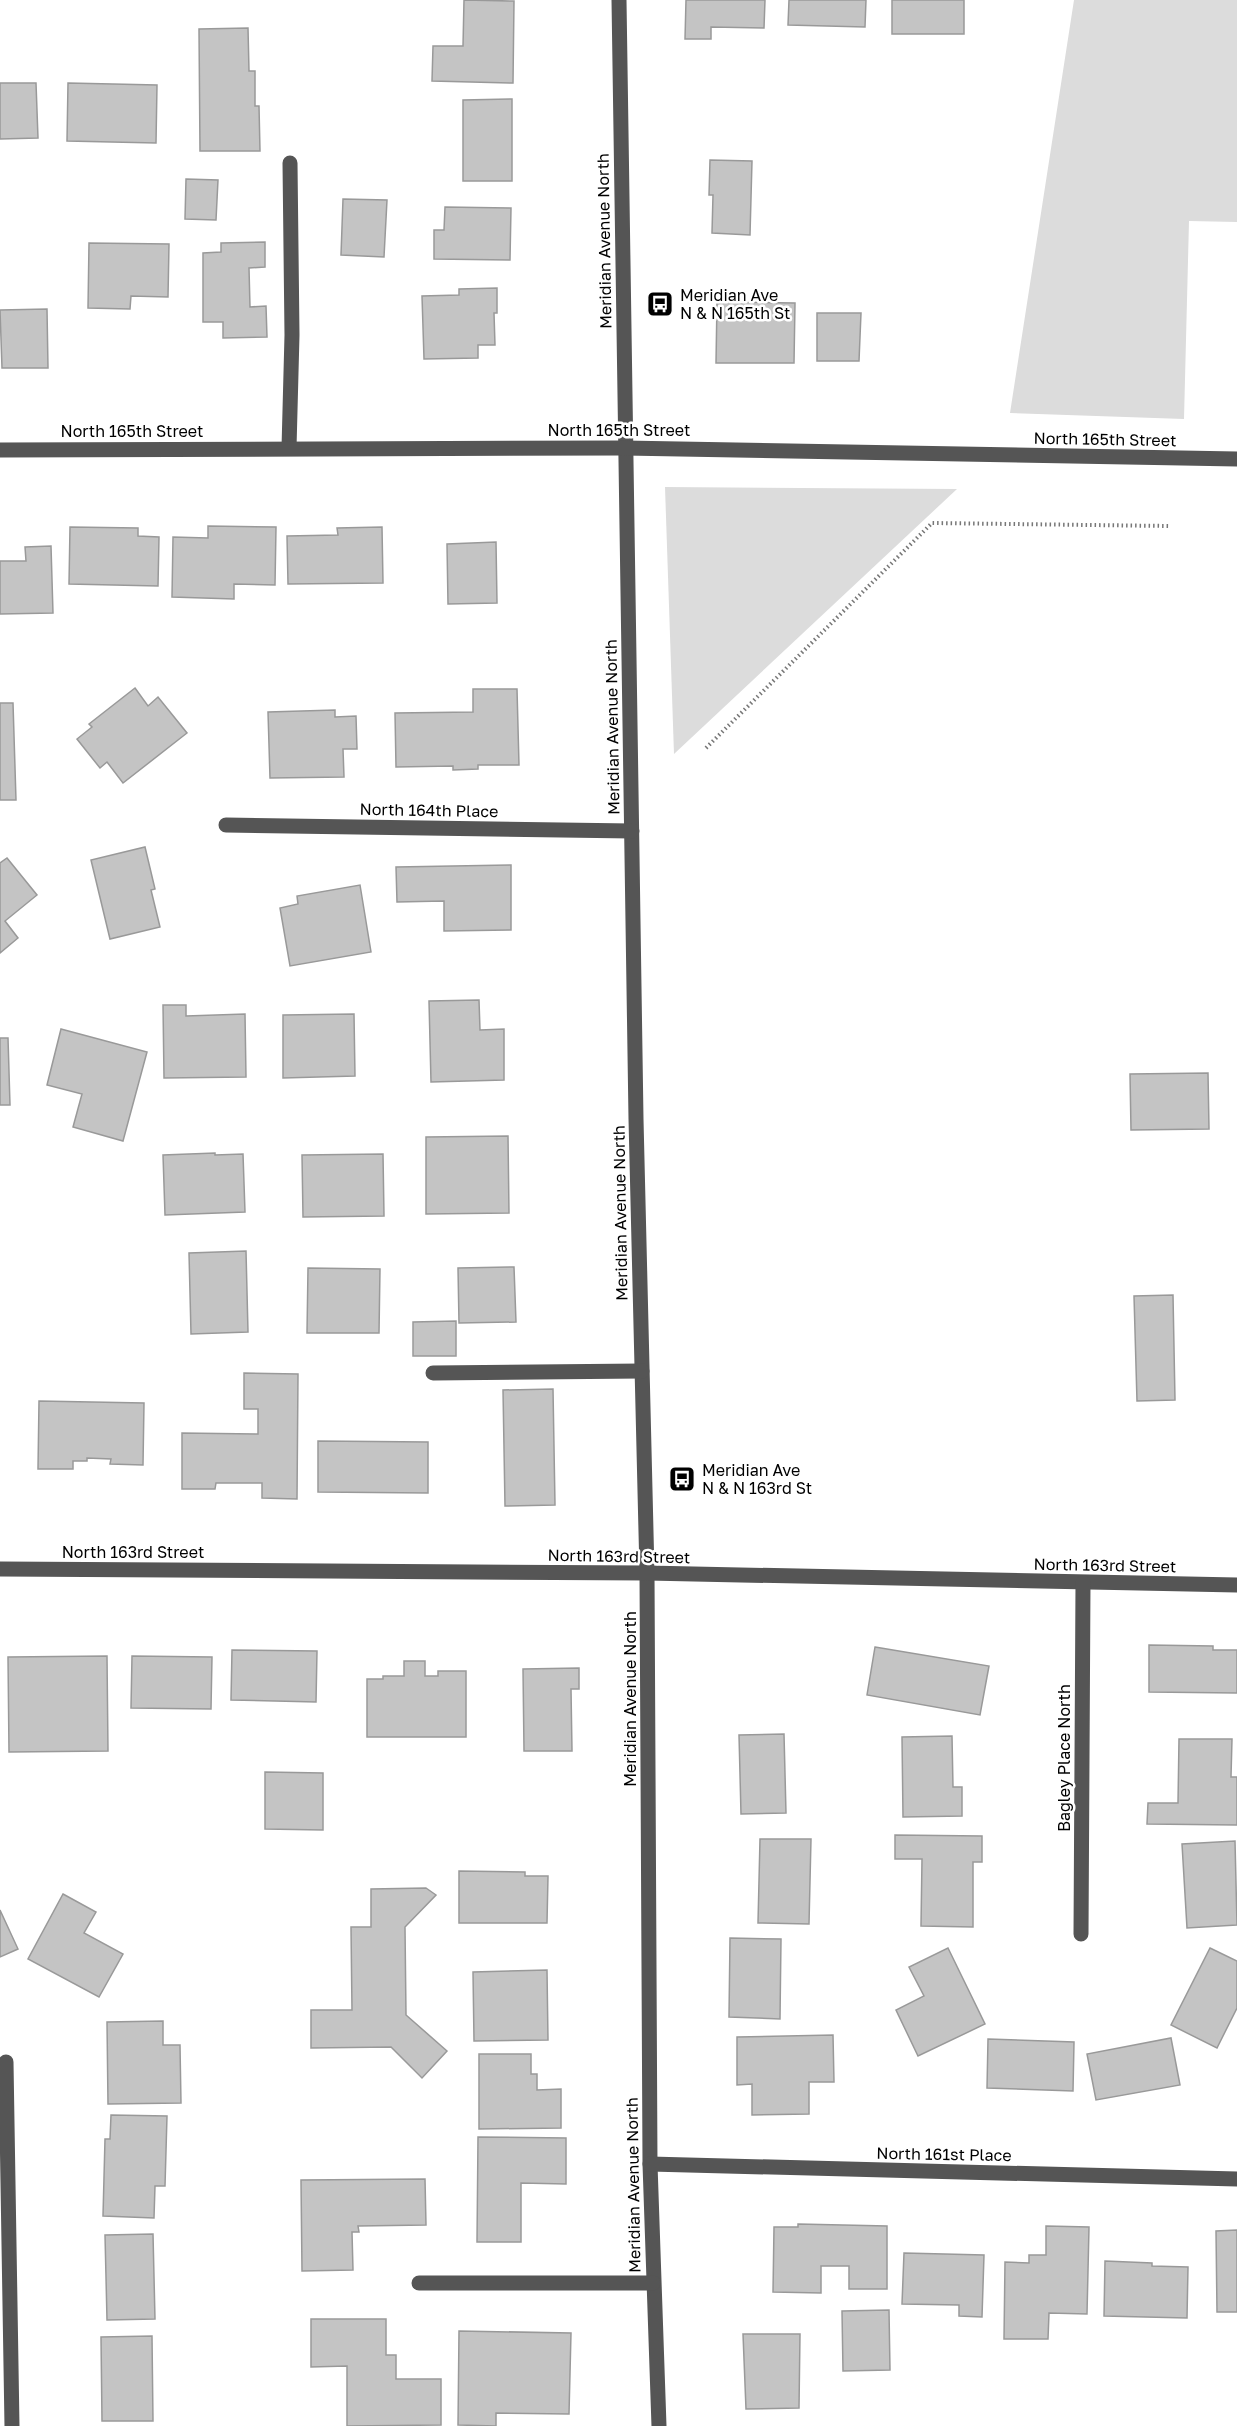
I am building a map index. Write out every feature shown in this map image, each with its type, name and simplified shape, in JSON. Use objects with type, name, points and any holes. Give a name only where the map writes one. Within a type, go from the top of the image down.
[{"type":"street","name":"Meridian Avenue North","points":[[619,0],[624,448],[647,1573],[650,2164],[659,2426]]},
{"type":"street","points":[[289,448],[292,335],[290,163]]},
{"type":"street","name":"North 165th Street","points":[[0,450],[624,448],[1237,459]]},
{"type":"street","name":"North 164th Place","points":[[226,825],[632,831]]},
{"type":"street","points":[[433,1374],[642,1371]]},
{"type":"street","name":"North 163rd Street","points":[[0,1569],[647,1573],[1237,1585]]},
{"type":"street","name":"Bagley Place North","points":[[1081,1934],[1083,1583]]},
{"type":"street","points":[[6,2062],[12,2426]]},
{"type":"street","name":"North 161st Place","points":[[650,2164],[1237,2179]]},
{"type":"street","points":[[419,2283],[653,2283]]},
{"type":"path","points":[[706,748],[932,523],[1169,526]]},
{"type":"shaded area","points":[[1074,0],[1237,0],[1237,222],[1189,221],[1184,419],[1010,413]]},
{"type":"shaded area","points":[[665,487],[957,489],[674,754]]},
{"type":"building","points":[[464,0],[514,1],[513,83],[432,81],[433,46],[463,46]]},
{"type":"building","points":[[686,0],[765,0],[764,28],[711,27],[711,39],[685,39]]},
{"type":"building","points":[[789,0],[866,0],[865,27],[788,25]]},
{"type":"building","points":[[892,0],[964,0],[964,34],[892,34]]},
{"type":"building","points":[[248,28],[249,71],[255,71],[255,106],[259,106],[260,151],[200,151],[199,29]]},
{"type":"building","points":[[0,83],[36,83],[38,138],[0,139]]},
{"type":"building","points":[[68,83],[157,85],[156,143],[67,141]]},
{"type":"building","points":[[512,99],[512,181],[463,181],[463,100]]},
{"type":"building","points":[[710,160],[752,161],[750,235],[712,233],[713,195],[709,195]]},
{"type":"building","points":[[186,179],[218,180],[216,220],[185,219]]},
{"type":"building","points":[[343,199],[387,200],[384,257],[341,255]]},
{"type":"building","points":[[445,207],[511,208],[510,260],[434,259],[434,230],[444,230]]},
{"type":"building","points":[[265,242],[265,267],[249,268],[250,307],[266,306],[267,337],[223,338],[223,322],[203,322],[203,253],[221,252],[221,243]]},
{"type":"building","points":[[89,243],[169,244],[168,297],[131,296],[130,309],[88,308]]},
{"type":"building","points":[[497,288],[497,313],[494,313],[495,345],[478,345],[478,358],[424,359],[422,296],[459,295],[459,289]]},
{"type":"building","points":[[717,302],[795,303],[794,363],[716,363]]},
{"type":"building","points":[[47,309],[48,368],[2,368],[0,310]]},
{"type":"building","points":[[817,313],[861,313],[859,361],[817,361]]},
{"type":"building","points":[[208,526],[276,527],[275,585],[234,584],[234,599],[172,597],[173,537],[208,538]]},
{"type":"building","points":[[70,527],[138,528],[138,536],[159,537],[158,586],[69,584]]},
{"type":"building","points":[[382,527],[383,583],[288,584],[287,536],[338,535],[337,528]]},
{"type":"building","points":[[496,542],[497,603],[448,604],[447,544]]},
{"type":"building","points":[[51,546],[53,613],[0,614],[0,561],[26,561],[25,547]]},
{"type":"building","points":[[135,688],[148,706],[158,697],[187,733],[123,783],[107,762],[100,768],[77,739],[92,727],[89,724]]},
{"type":"building","points":[[473,689],[517,689],[519,765],[478,765],[478,769],[453,770],[453,766],[396,767],[395,713],[473,712]]},
{"type":"building","points":[[0,703],[13,703],[16,800],[0,800]]},
{"type":"building","points":[[335,710],[335,717],[356,716],[357,749],[343,749],[344,777],[270,778],[268,712]]},
{"type":"building","points":[[145,847],[155,889],[151,890],[160,927],[110,939],[91,860]]},
{"type":"building","points":[[7,858],[37,895],[5,921],[18,938],[0,953],[0,863]]},
{"type":"building","points":[[511,865],[511,930],[444,931],[444,901],[397,902],[396,867]]},
{"type":"building","points":[[360,885],[371,952],[290,966],[280,908],[298,904],[297,896]]},
{"type":"building","points":[[479,1000],[480,1030],[504,1029],[504,1080],[431,1082],[429,1001]]},
{"type":"building","points":[[163,1005],[186,1005],[186,1016],[245,1014],[246,1077],[164,1078]]},
{"type":"building","points":[[354,1014],[355,1076],[283,1078],[283,1015]]},
{"type":"building","points":[[61,1029],[147,1052],[123,1141],[73,1127],[82,1094],[47,1085]]},
{"type":"building","points":[[0,1038],[8,1038],[10,1105],[0,1105]]},
{"type":"building","points":[[1208,1073],[1209,1129],[1131,1130],[1130,1074]]},
{"type":"building","points":[[508,1136],[509,1213],[426,1214],[426,1137]]},
{"type":"building","points":[[215,1153],[215,1155],[243,1154],[245,1212],[165,1215],[163,1155]]},
{"type":"building","points":[[383,1154],[384,1216],[303,1217],[302,1155]]},
{"type":"building","points":[[246,1251],[248,1332],[191,1334],[189,1253]]},
{"type":"building","points":[[514,1267],[516,1322],[459,1323],[458,1268]]},
{"type":"building","points":[[308,1268],[380,1269],[379,1333],[307,1333]]},
{"type":"building","points":[[1173,1295],[1175,1400],[1137,1401],[1134,1296]]},
{"type":"building","points":[[456,1321],[456,1356],[413,1356],[413,1322]]},
{"type":"building","points":[[244,1373],[298,1374],[297,1499],[262,1498],[262,1483],[216,1483],[215,1489],[182,1489],[182,1433],[258,1434],[258,1409],[244,1409]]},
{"type":"building","points":[[553,1389],[555,1505],[505,1506],[503,1390]]},
{"type":"building","points":[[39,1401],[144,1403],[143,1465],[110,1464],[111,1459],[87,1458],[87,1461],[73,1461],[73,1469],[38,1469]]},
{"type":"building","points":[[318,1441],[428,1442],[428,1493],[318,1492]]},
{"type":"building","points":[[1149,1645],[1213,1646],[1213,1650],[1237,1650],[1237,1693],[1149,1692]]},
{"type":"building","points":[[875,1647],[989,1666],[980,1715],[867,1695]]},
{"type":"building","points":[[232,1650],[317,1651],[316,1702],[231,1700]]},
{"type":"building","points":[[107,1656],[108,1751],[9,1752],[8,1657]]},
{"type":"building","points":[[132,1656],[212,1657],[211,1709],[131,1708]]},
{"type":"building","points":[[404,1661],[425,1661],[425,1676],[438,1676],[438,1671],[466,1671],[466,1737],[367,1737],[367,1679],[404,1676]]},
{"type":"building","points":[[579,1668],[579,1689],[571,1689],[572,1751],[524,1751],[523,1669]]},
{"type":"building","points":[[784,1734],[786,1813],[741,1814],[739,1735]]},
{"type":"building","points":[[952,1736],[953,1787],[962,1787],[962,1816],[903,1817],[902,1737]]},
{"type":"building","points":[[1179,1739],[1232,1739],[1231,1777],[1237,1777],[1237,1825],[1147,1824],[1148,1803],[1178,1803]]},
{"type":"building","points":[[265,1772],[323,1773],[323,1830],[265,1829]]},
{"type":"building","points":[[895,1835],[982,1836],[982,1862],[973,1862],[973,1927],[921,1926],[922,1859],[895,1859]]},
{"type":"building","points":[[760,1839],[811,1839],[809,1924],[758,1923]]},
{"type":"building","points":[[1235,1841],[1237,1925],[1187,1928],[1182,1844]]},
{"type":"building","points":[[459,1871],[525,1872],[525,1876],[548,1876],[547,1923],[459,1923]]},
{"type":"building","points":[[426,1888],[436,1895],[405,1927],[406,2015],[447,2051],[422,2078],[391,2047],[311,2048],[311,2010],[352,2010],[351,1927],[371,1927],[371,1889]]},
{"type":"building","points":[[63,1894],[96,1912],[84,1933],[123,1954],[99,1997],[28,1959]]},
{"type":"building","points":[[0,1910],[18,1949],[0,1957]]},
{"type":"building","points":[[730,1938],[781,1939],[780,2019],[729,2017]]},
{"type":"building","points":[[948,1948],[985,2024],[918,2056],[896,2010],[924,1996],[909,1967]]},
{"type":"building","points":[[1210,1948],[1237,1961],[1237,2008],[1217,2048],[1171,2025]]},
{"type":"building","points":[[547,1970],[548,2040],[474,2041],[473,1972]]},
{"type":"building","points":[[163,2021],[163,2045],[180,2045],[181,2103],[108,2104],[107,2022]]},
{"type":"building","points":[[833,2035],[834,2082],[809,2082],[809,2114],[752,2115],[752,2084],[737,2085],[737,2037]]},
{"type":"building","points":[[1171,2038],[1180,2085],[1096,2100],[1087,2054]]},
{"type":"building","points":[[988,2039],[1074,2042],[1073,2091],[987,2088]]},
{"type":"building","points":[[479,2054],[531,2054],[531,2074],[537,2074],[537,2090],[561,2089],[561,2128],[479,2129]]},
{"type":"building","points":[[111,2115],[167,2116],[165,2186],[155,2186],[154,2218],[103,2216],[105,2139],[110,2139]]},
{"type":"building","points":[[478,2137],[566,2138],[566,2184],[521,2183],[521,2242],[477,2242]]},
{"type":"building","points":[[425,2179],[426,2225],[358,2226],[359,2232],[352,2232],[353,2270],[302,2271],[301,2180]]},
{"type":"building","points":[[798,2224],[887,2226],[887,2289],[849,2289],[849,2266],[821,2266],[821,2293],[773,2292],[774,2227],[798,2227]]},
{"type":"building","points":[[1046,2226],[1089,2227],[1087,2314],[1049,2313],[1048,2339],[1004,2339],[1005,2262],[1029,2263],[1029,2255],[1046,2255]]},
{"type":"building","points":[[1237,2230],[1237,2312],[1217,2312],[1216,2231]]},
{"type":"building","points":[[153,2234],[155,2319],[107,2320],[105,2235]]},
{"type":"building","points":[[904,2253],[984,2255],[982,2317],[959,2316],[959,2305],[902,2304]]},
{"type":"building","points":[[1105,2261],[1188,2267],[1187,2318],[1104,2316]]},
{"type":"building","points":[[889,2310],[890,2370],[843,2371],[842,2311]]},
{"type":"building","points":[[311,2319],[386,2319],[386,2355],[396,2355],[396,2379],[441,2379],[441,2425],[347,2426],[347,2366],[311,2367]]},
{"type":"building","points":[[459,2331],[571,2333],[569,2414],[496,2413],[496,2426],[458,2425]]},
{"type":"building","points":[[743,2334],[800,2334],[799,2408],[746,2409]]},
{"type":"building","points":[[152,2336],[153,2421],[102,2421],[101,2337]]},
{"type":"place","name":"Meridian Ave N & N 165th St","points":[[660,304]]},
{"type":"place","name":"Meridian Ave N & N 163rd St","points":[[682,1479]]}]
